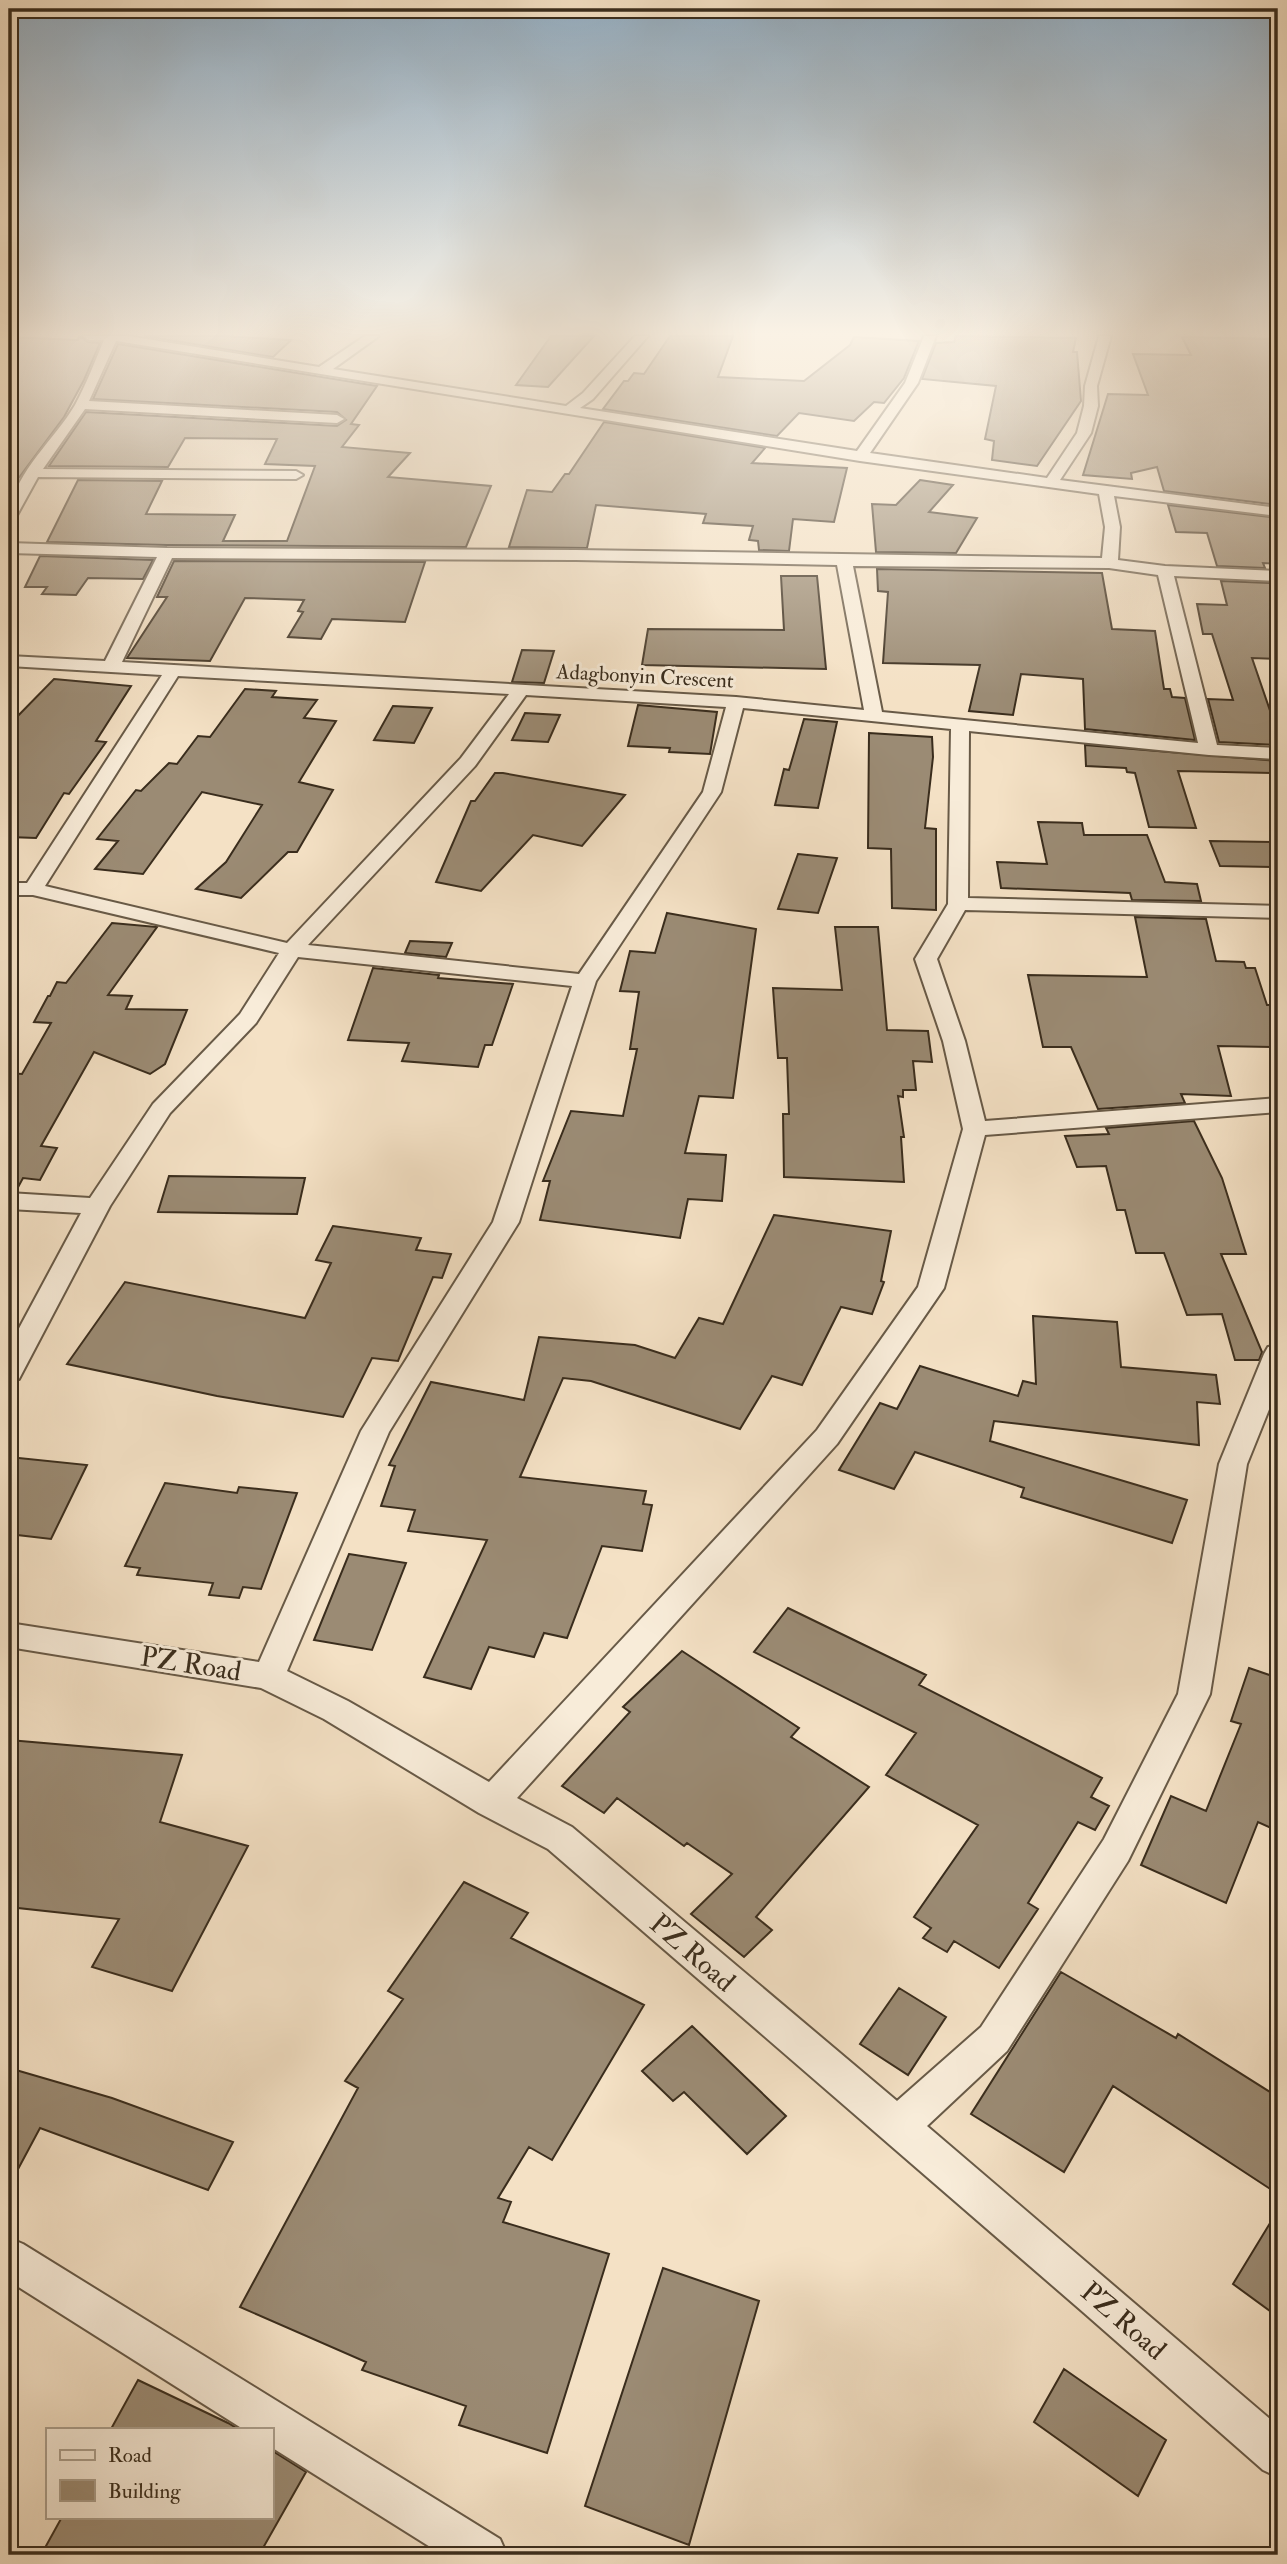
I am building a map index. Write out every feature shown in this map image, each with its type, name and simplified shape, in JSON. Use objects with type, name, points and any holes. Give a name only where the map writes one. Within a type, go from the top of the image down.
[{"type":"street","points":[[9,517],[45,456]]},
{"type":"street","points":[[852,456],[1278,512]]},
{"type":"street","points":[[1051,484],[1069,456]]},
{"type":"street","points":[[33,473],[296,475]]},
{"type":"street","points":[[1106,491],[1114,547],[1109,563]]},
{"type":"street","points":[[9,548],[167,553],[576,555],[1109,563],[1165,570],[1278,576]]},
{"type":"street","points":[[111,667],[167,553]]},
{"type":"street","points":[[844,561],[874,714]]},
{"type":"street","points":[[1165,570],[1209,750]]},
{"type":"street","name":"Adagbonyin Crescent","points":[[9,661],[520,692],[736,702],[1209,750],[1278,754]]},
{"type":"street","points":[[33,888],[172,672]]},
{"type":"street","points":[[9,1372],[97,1206],[161,1109],[248,1018],[292,950],[468,762],[520,692]]},
{"type":"street","points":[[269,1676],[375,1430],[506,1222],[584,981],[712,792],[736,702]]},
{"type":"street","points":[[491,1803],[827,1437],[931,1288],[975,1129],[954,1041],[926,959],[958,904],[960,725]]},
{"type":"street","points":[[9,889],[33,888],[292,950],[584,981]]},
{"type":"street","points":[[958,904],[1278,912]]},
{"type":"street","points":[[975,1129],[1278,1105]]},
{"type":"street","points":[[9,1201],[97,1206]]},
{"type":"street","points":[[897,2127],[995,2039],[1116,1850],[1194,1694],[1233,1464],[1275,1367],[1278,1354]]},
{"type":"street","name":"PZ Road","points":[[9,1635],[269,1676],[286,1689],[333,1708],[491,1803],[560,1838],[1098,2297],[1278,2455]]},
{"type":"street","points":[[9,2258],[484,2555]]},
{"type":"building","points":[[9,456],[35,456],[9,491]]},
{"type":"building","points":[[56,456],[175,456],[168,467],[49,466]]},
{"type":"building","points":[[269,456],[408,456],[388,477],[491,486],[466,547],[47,542],[78,480],[162,481],[146,514],[235,515],[223,541],[287,541],[315,466],[265,464]]},
{"type":"building","points":[[581,456],[758,456],[752,463],[847,468],[834,522],[793,519],[789,551],[759,550],[758,541],[749,540],[753,526],[703,523],[706,514],[596,505],[587,548],[509,547],[527,490],[552,492],[565,474],[569,474]]},
{"type":"building","points":[[992,456],[1044,456],[1037,466],[992,460]]},
{"type":"building","points":[[1089,456],[1278,456],[1278,505],[1164,491],[1157,467],[1131,473],[1132,479],[1083,475]]},
{"type":"building","points":[[920,480],[953,485],[929,512],[977,518],[956,553],[876,552],[872,504],[896,505]]},
{"type":"building","points":[[1168,505],[1278,518],[1278,564],[1263,563],[1265,568],[1217,566],[1207,533],[1176,532]]},
{"type":"building","points":[[40,556],[153,560],[143,579],[88,578],[76,595],[42,594],[47,587],[25,587]]},
{"type":"building","points":[[174,561],[425,562],[405,622],[332,619],[321,639],[288,637],[303,612],[298,611],[304,600],[245,598],[210,661],[127,658],[167,597],[157,597]]},
{"type":"building","points":[[877,569],[1102,573],[1112,629],[1155,631],[1164,689],[1170,689],[1172,697],[1185,698],[1195,740],[1085,729],[1083,679],[1021,674],[1013,715],[969,711],[980,665],[883,663],[888,592],[878,591]]},
{"type":"building","points":[[781,576],[817,576],[826,669],[642,665],[648,629],[784,630]]},
{"type":"building","points":[[1221,581],[1270,583],[1278,606],[1278,659],[1252,658],[1278,734],[1278,745],[1219,742],[1208,699],[1233,700],[1212,634],[1203,634],[1197,604],[1227,605]]},
{"type":"building","points":[[522,650],[554,651],[544,683],[512,682]]},
{"type":"building","points":[[54,679],[131,686],[96,741],[106,742],[69,794],[64,793],[36,838],[9,837],[9,725]]},
{"type":"building","points":[[245,689],[276,691],[272,697],[317,700],[304,718],[336,721],[299,782],[333,790],[297,852],[288,852],[241,898],[196,889],[226,862],[262,805],[202,792],[143,874],[95,869],[118,841],[97,839],[136,790],[141,791],[169,763],[177,764],[198,736],[210,737]]},
{"type":"building","points":[[638,705],[717,712],[710,754],[628,746]]},
{"type":"building","points":[[393,706],[432,708],[414,743],[374,740]]},
{"type":"building","points":[[525,713],[560,715],[548,742],[512,740]]},
{"type":"building","points":[[804,719],[837,722],[818,808],[775,805],[784,769],[789,770]]},
{"type":"building","points":[[869,733],[932,737],[933,757],[925,828],[936,829],[936,910],[892,908],[891,849],[868,848]]},
{"type":"building","points":[[1085,745],[1278,761],[1278,773],[1178,771],[1196,828],[1149,827],[1135,773],[1127,772],[1126,768],[1086,766]]},
{"type":"building","points":[[495,773],[625,795],[582,846],[533,835],[481,891],[436,882],[471,801],[475,801]]},
{"type":"building","points":[[1038,822],[1082,823],[1084,835],[1147,835],[1165,882],[1197,884],[1201,901],[1132,900],[1130,893],[1001,888],[997,862],[1047,864]]},
{"type":"building","points":[[1210,841],[1278,842],[1278,867],[1220,866]]},
{"type":"building","points":[[798,854],[837,858],[818,913],[778,909]]},
{"type":"building","points":[[667,913],[756,929],[733,1098],[699,1096],[685,1153],[726,1155],[722,1201],[688,1199],[680,1238],[540,1220],[550,1181],[543,1181],[571,1111],[623,1116],[637,1049],[630,1049],[639,992],[620,991],[630,951],[655,953]]},
{"type":"building","points":[[1135,917],[1206,919],[1216,961],[1244,962],[1246,968],[1255,968],[1267,1005],[1272,1005],[1278,1024],[1278,1047],[1218,1046],[1231,1096],[1181,1094],[1185,1103],[1098,1109],[1071,1047],[1043,1047],[1028,975],[1147,977]]},
{"type":"building","points":[[112,923],[157,927],[108,995],[132,996],[126,1009],[187,1010],[165,1064],[150,1074],[94,1052],[41,1146],[57,1148],[40,1180],[23,1178],[16,1191],[9,1191],[9,1073],[22,1074],[51,1023],[34,1022],[57,982],[66,983]]},
{"type":"building","points":[[835,927],[878,927],[887,1030],[928,1031],[932,1062],[913,1061],[916,1090],[903,1090],[903,1097],[898,1096],[904,1137],[901,1137],[904,1182],[784,1177],[783,1114],[789,1114],[787,1058],[778,1058],[773,988],[842,990]]},
{"type":"building","points":[[410,941],[452,943],[446,957],[405,953]]},
{"type":"building","points":[[373,968],[439,975],[438,978],[513,984],[492,1045],[485,1045],[478,1067],[402,1061],[409,1043],[348,1040]]},
{"type":"building","points":[[1194,1121],[1222,1178],[1246,1254],[1221,1254],[1262,1352],[1259,1360],[1235,1360],[1222,1314],[1187,1315],[1164,1253],[1136,1253],[1125,1210],[1117,1210],[1106,1166],[1077,1167],[1065,1136],[1109,1134],[1106,1128]]},
{"type":"building","points":[[169,1176],[305,1178],[297,1214],[158,1212]]},
{"type":"building","points":[[774,1215],[891,1231],[881,1281],[884,1282],[872,1314],[841,1307],[802,1385],[772,1376],[740,1429],[591,1381],[563,1378],[520,1477],[646,1491],[643,1504],[652,1505],[642,1551],[602,1546],[567,1638],[544,1633],[534,1657],[489,1647],[471,1689],[424,1677],[487,1540],[408,1531],[415,1510],[381,1506],[395,1466],[389,1465],[431,1382],[524,1400],[539,1337],[635,1345],[675,1358],[699,1318],[723,1324]]},
{"type":"building","points":[[333,1226],[421,1238],[416,1250],[451,1254],[442,1278],[433,1277],[398,1361],[372,1358],[343,1417],[217,1396],[67,1364],[125,1282],[305,1318],[331,1263],[316,1260]]},
{"type":"building","points":[[1033,1316],[1117,1322],[1121,1367],[1216,1375],[1220,1404],[1197,1402],[1199,1445],[994,1421],[990,1441],[1187,1500],[1172,1543],[1021,1497],[1024,1488],[915,1452],[894,1489],[839,1470],[880,1403],[897,1409],[920,1366],[1018,1396],[1023,1381],[1036,1384]]},
{"type":"building","points":[[9,1457],[87,1465],[51,1539],[9,1534]]},
{"type":"building","points":[[165,1483],[237,1493],[239,1487],[297,1493],[261,1589],[243,1587],[239,1598],[209,1595],[213,1583],[137,1575],[140,1568],[125,1566]]},
{"type":"building","points":[[349,1554],[406,1563],[372,1650],[314,1640]]},
{"type":"building","points":[[788,1608],[926,1675],[919,1685],[1102,1778],[1091,1797],[1109,1806],[1095,1830],[1078,1822],[1028,1903],[1038,1909],[999,1968],[954,1941],[947,1952],[923,1938],[931,1928],[914,1917],[978,1825],[886,1775],[916,1733],[754,1652]]},
{"type":"building","points":[[682,1651],[799,1728],[791,1737],[869,1787],[756,1917],[772,1930],[744,1957],[691,1914],[732,1874],[687,1843],[684,1846],[617,1798],[604,1813],[562,1786],[630,1712],[623,1707]]},
{"type":"building","points":[[1249,1668],[1278,1678],[1278,1831],[1258,1822],[1226,1903],[1141,1865],[1171,1796],[1206,1811],[1241,1724],[1231,1721]]},
{"type":"building","points":[[9,1740],[182,1755],[160,1822],[248,1846],[172,1991],[92,1967],[119,1919],[9,1907]]},
{"type":"building","points":[[464,1882],[528,1913],[511,1938],[644,2005],[552,2160],[529,2147],[498,2198],[511,2202],[503,2222],[609,2254],[547,2453],[459,2425],[466,2406],[362,2370],[366,2362],[240,2307],[358,2088],[345,2081],[403,1999],[388,1991]]},
{"type":"building","points":[[1061,1972],[1176,2038],[1178,2034],[1278,2097],[1278,2194],[1113,2086],[1064,2172],[971,2114]]},
{"type":"building","points":[[899,1988],[946,2017],[908,2075],[860,2044]]},
{"type":"building","points":[[692,2026],[786,2116],[747,2154],[684,2092],[673,2101],[642,2071]]},
{"type":"building","points":[[9,2068],[112,2098],[233,2142],[208,2190],[40,2128],[9,2186]]},
{"type":"building","points":[[1278,2210],[1278,2317],[1233,2284]]},
{"type":"building","points":[[663,2268],[759,2301],[689,2545],[585,2506]]},
{"type":"building","points":[[1064,2369],[1166,2440],[1138,2496],[1034,2422]]},
{"type":"building","points":[[138,2380],[236,2428],[112,2428]]},
{"type":"building","points":[[273,2451],[306,2472],[259,2555],[41,2555],[61,2518],[273,2518]]}]
